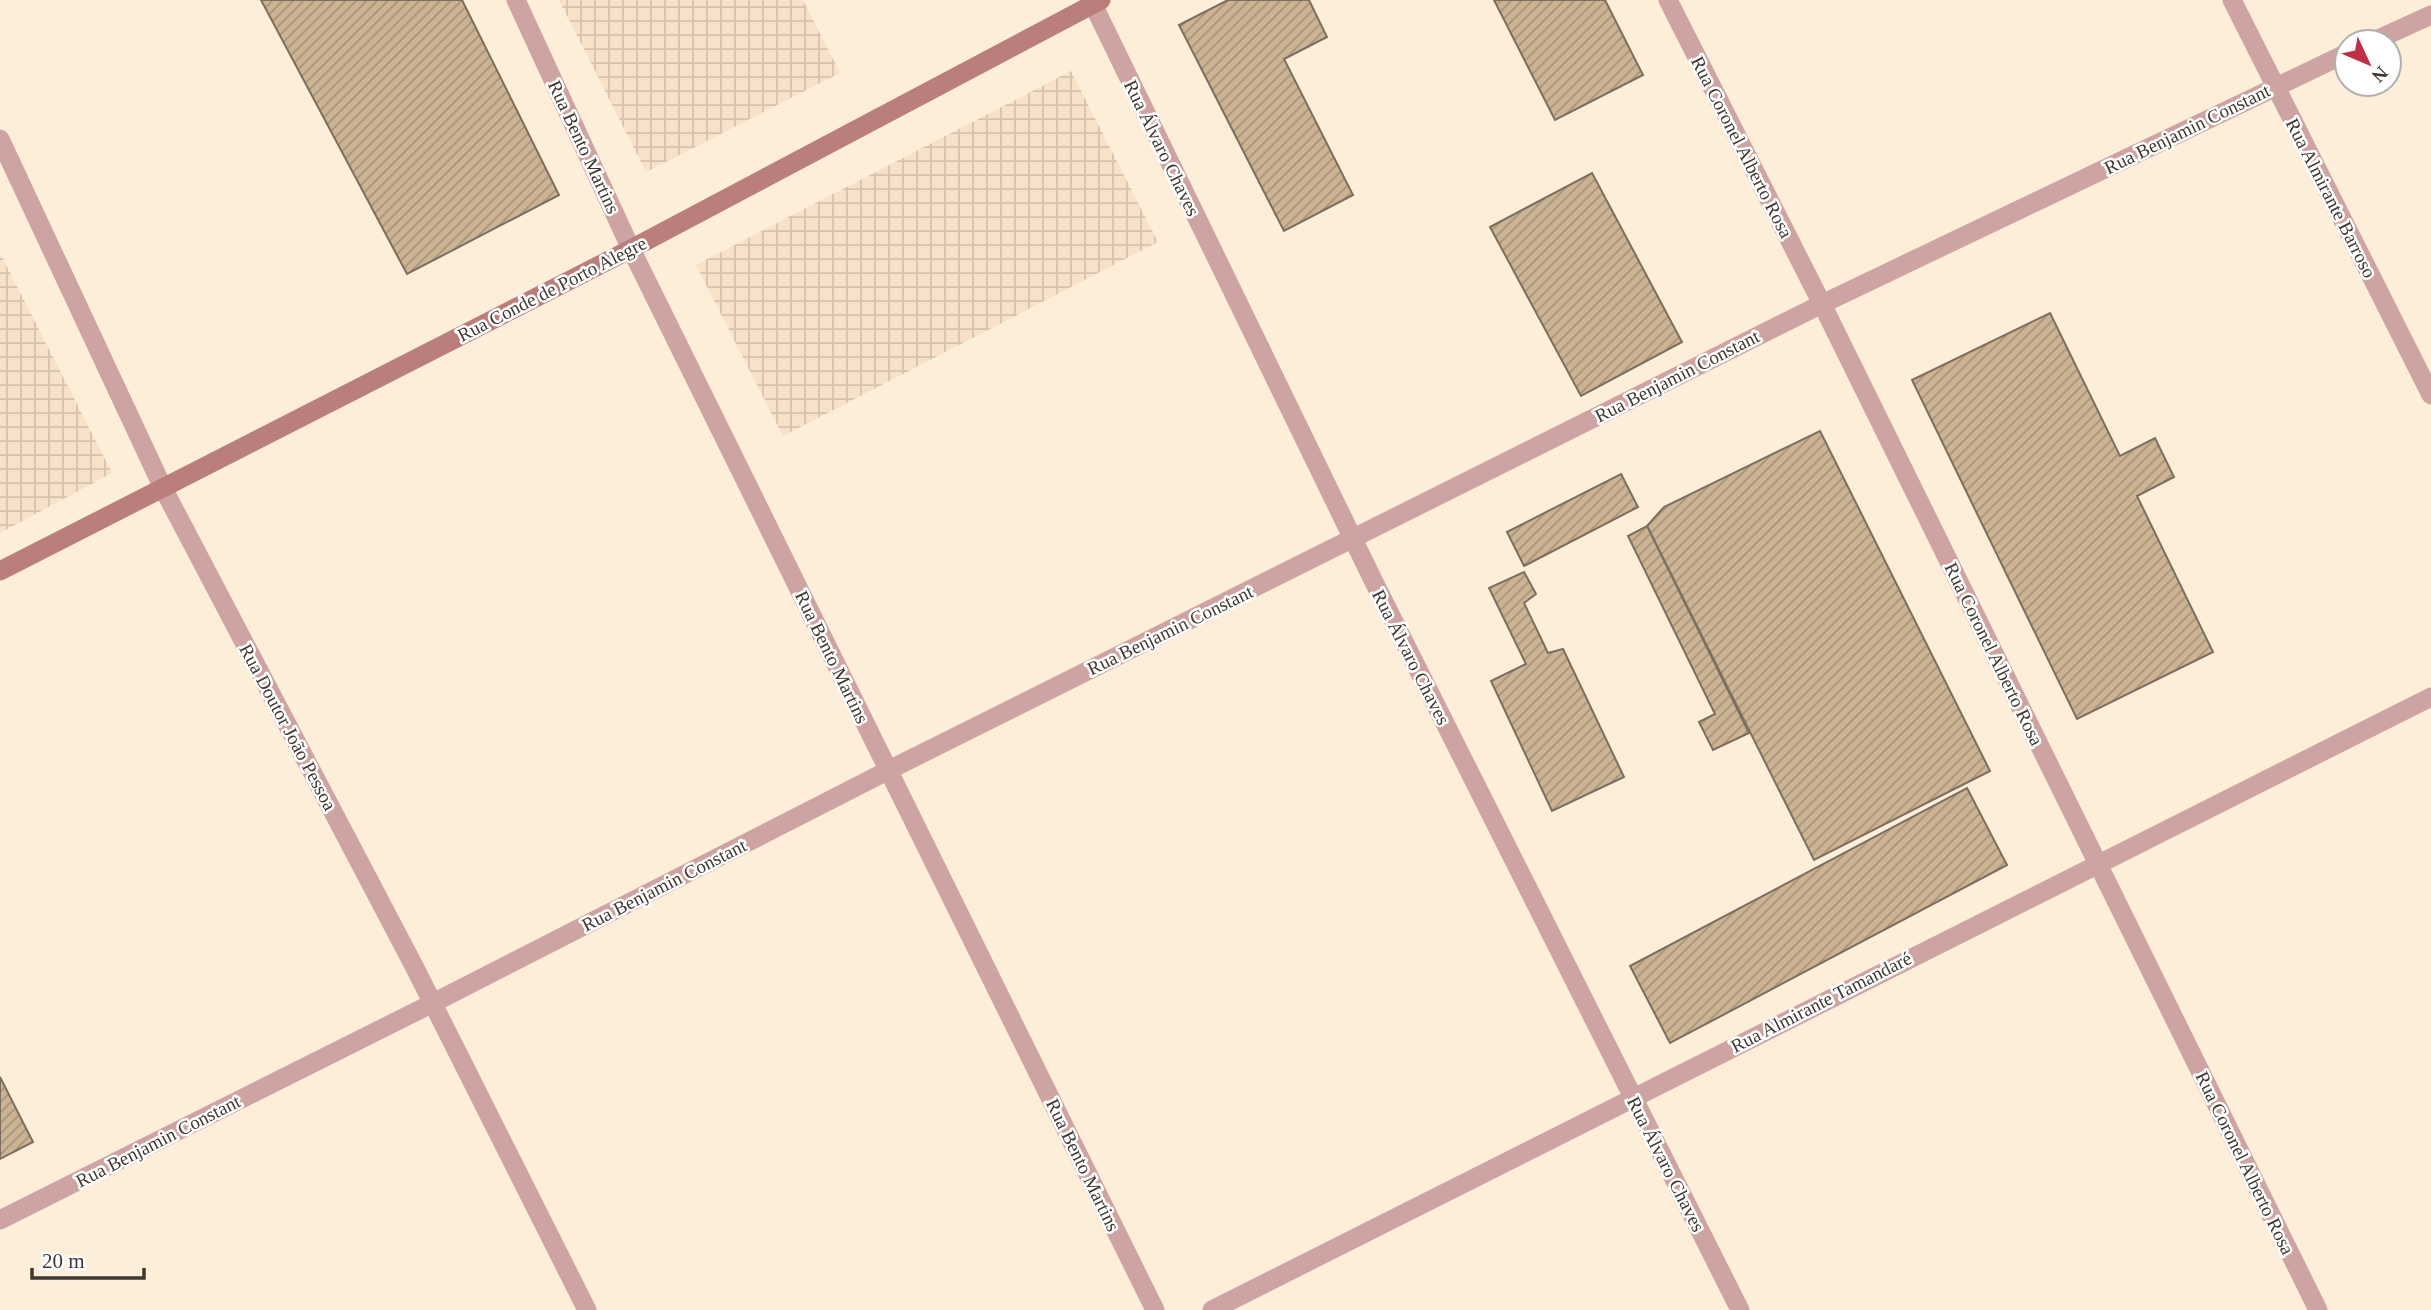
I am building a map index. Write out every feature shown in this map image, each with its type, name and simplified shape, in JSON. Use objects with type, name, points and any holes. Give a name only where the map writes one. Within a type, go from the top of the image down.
[{"type":"main road","name":"Rua Conde de Porto Alegre","points":[[0,571],[631,249],[1095,1]]},
{"type":"street","name":"Rua Bento Martins","points":[[516,0],[631,249],[1155,1310]]},
{"type":"street","name":"Rua Coronel Alberto Rosa","points":[[1668,0],[1822,304],[2318,1310]]},
{"type":"street","name":"Rua Almirante Barroso","points":[[2232,0],[2431,395]]},
{"type":"street","name":"Rua Álvaro Chaves","points":[[1095,1],[1353,540],[1740,1310]]},
{"type":"street","points":[[2403,28],[2431,15]]},
{"type":"street","name":"Rua Benjamin Constant","points":[[0,1220],[433,1003],[888,770],[1822,304],[2333,60]]},
{"type":"street","name":"Rua Doutor João Pessoa","points":[[0,139],[163,488],[433,1003],[587,1310]]},
{"type":"street","name":"Rua Almirante Tamandaré","points":[[1212,1310],[2431,696]]},
{"type":"shaded area","points":[[559,0],[803,0],[840,73],[646,172]]},
{"type":"shaded area","points":[[1071,71],[1158,242],[783,436],[696,265]]},
{"type":"shaded area","points":[[0,253],[112,473],[0,533]]},
{"type":"building","points":[[261,0],[462,0],[559,195],[407,274]]},
{"type":"building","points":[[1228,0],[1309,0],[1327,37],[1284,59],[1353,195],[1284,231],[1179,25]]},
{"type":"building","points":[[1494,0],[1605,0],[1643,75],[1555,120]]},
{"type":"building","points":[[1592,173],[1682,342],[1581,396],[1490,227]]},
{"type":"building","points":[[2050,313],[2120,456],[2155,438],[2174,477],[2137,496],[2213,652],[2077,719],[1912,380]]},
{"type":"building","points":[[1820,431],[1990,771],[1814,860],[1647,526],[1664,507]]},
{"type":"building","points":[[1621,474],[1638,507],[1524,566],[1507,532]]},
{"type":"building","points":[[1647,526],[1749,733],[1713,750],[1699,722],[1715,714],[1628,536]]},
{"type":"building","points":[[1524,572],[1536,594],[1524,603],[1548,653],[1563,649],[1624,777],[1552,811],[1491,681],[1526,664],[1489,588]]},
{"type":"building","points":[[1967,788],[2007,865],[1670,1043],[1630,966]]},
{"type":"building","points":[[0,1077],[33,1142],[0,1159]]}]
